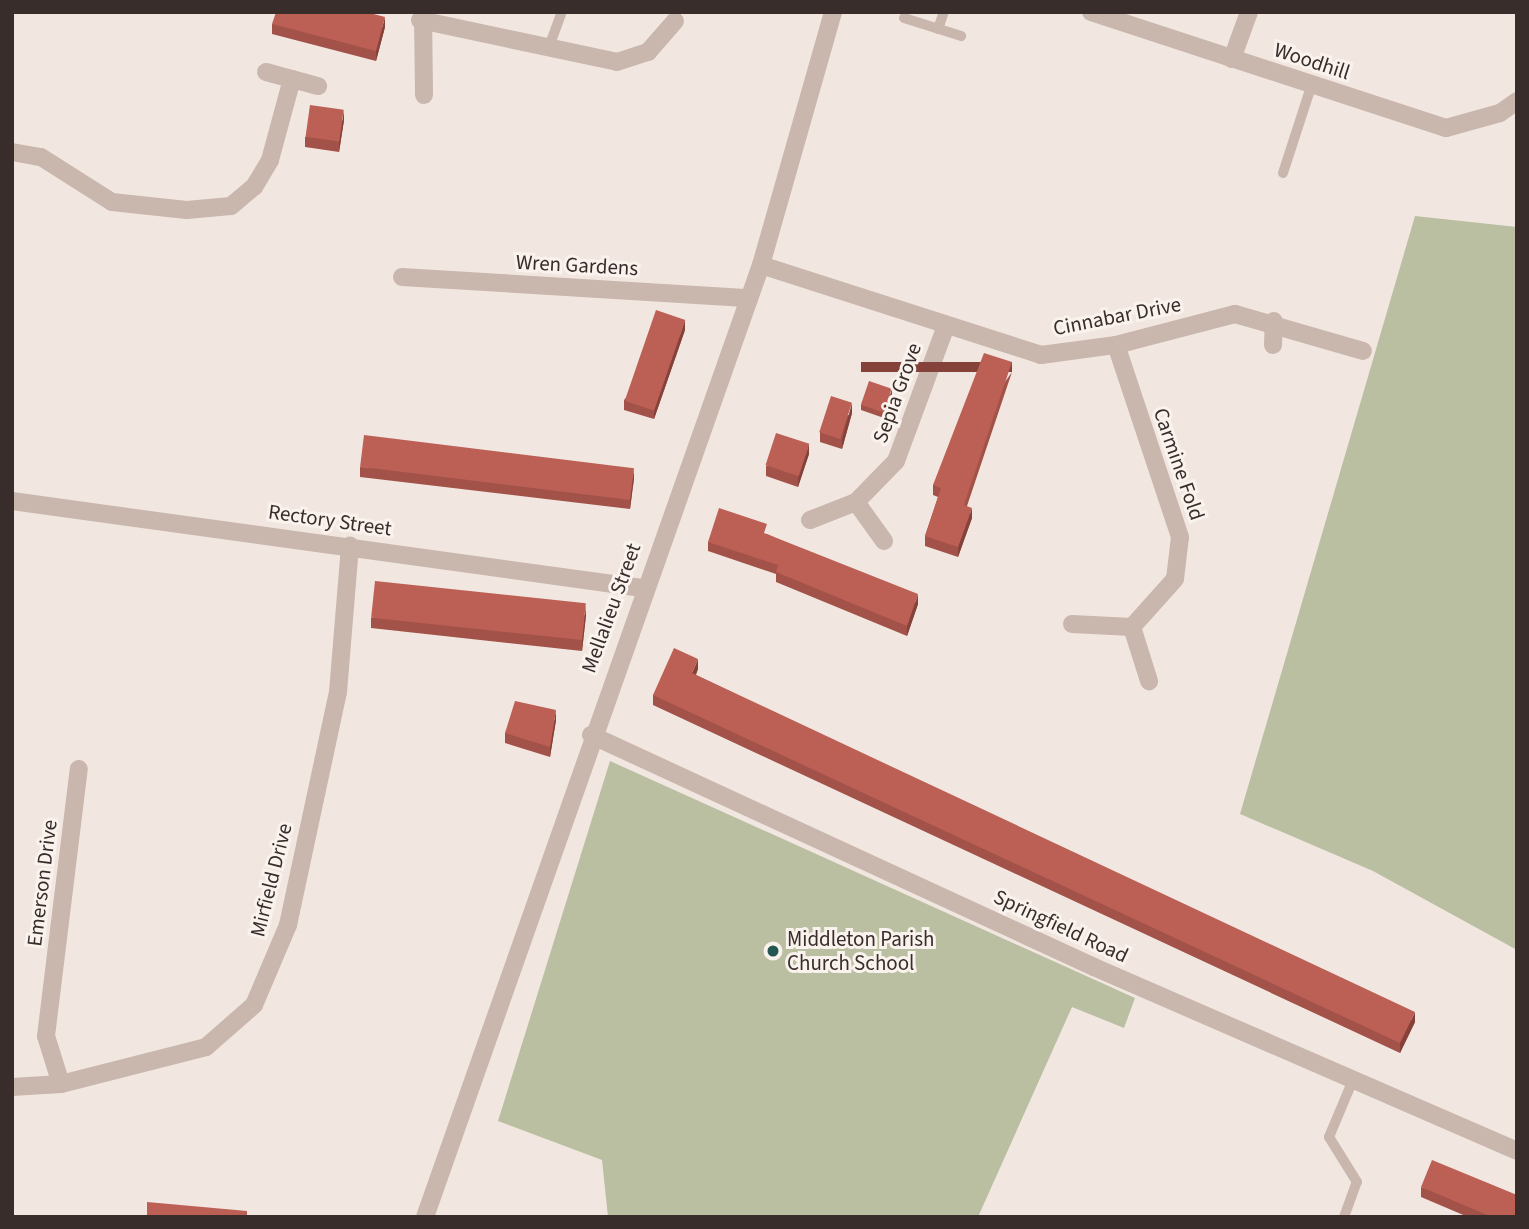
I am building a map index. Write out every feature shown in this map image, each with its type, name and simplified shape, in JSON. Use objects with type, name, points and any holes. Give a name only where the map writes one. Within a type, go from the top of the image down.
[{"type":"street","name":"Mellalieu Street","points":[[425,1217],[642,588],[761,265],[833,12]]},
{"type":"street","name":"Woodhill","points":[[1091,12],[1446,128],[1500,113],[1517,101]]},
{"type":"street","points":[[1232,59],[1249,12]]},
{"type":"street","points":[[424,95],[421,16],[550,47],[629,60],[648,52],[675,21]]},
{"type":"street","points":[[266,72],[318,86]]},
{"type":"street","points":[[12,152],[41,157],[112,202],[187,210],[231,205],[254,187],[270,160],[292,79]]},
{"type":"street","name":"Cinnabar Drive","points":[[761,265],[1041,355],[1116,345],[1235,314],[1274,321],[1363,351]]},
{"type":"street","name":"Wren Gardens","points":[[402,277],[749,298]]},
{"type":"street","points":[[1273,345],[1274,321]]},
{"type":"street","name":"Sepia Grove","points":[[810,520],[856,502],[896,461],[946,326]]},
{"type":"street","name":"Carmine Fold","points":[[1116,345],[1181,537],[1175,579],[1132,627]]},
{"type":"street","name":"Rectory Street","points":[[12,501],[350,545],[642,588]]},
{"type":"street","points":[[856,502],[884,541]]},
{"type":"street","name":"Mirfield Drive","points":[[12,1087],[61,1084],[206,1047],[254,1005],[288,925],[338,692],[350,545]]},
{"type":"street","points":[[1072,624],[1132,627],[1149,681]]},
{"type":"street","name":"Springfield Road","points":[[591,735],[1353,1080],[1517,1151]]},
{"type":"street","name":"Emerson Drive","points":[[61,1084],[46,1036],[79,769]]},
{"type":"lane","points":[[550,47],[562,12]]},
{"type":"lane","points":[[938,29],[944,12]]},
{"type":"lane","points":[[904,18],[961,36]]},
{"type":"lane","points":[[1283,173],[1312,85]]},
{"type":"lane","points":[[1344,1217],[1357,1182],[1329,1137],[1353,1080]]},
{"type":"green space","points":[[1415,216],[1517,227],[1517,950],[1373,871],[1240,814]]},
{"type":"green space","name":"Middleton Parish Church School","points":[[610,761],[1135,998],[1124,1028],[1072,1007],[978,1217],[608,1217],[602,1160],[498,1121]]},
{"type":"building","points":[[276,12],[366,12],[385,17],[376,51],[272,24]]},
{"type":"building","points":[[310,105],[344,110],[339,141],[306,137]]},
{"type":"building","points":[[656,310],[685,320],[654,411],[625,401]]},
{"type":"building","points":[[984,353],[1012,362],[964,505],[972,508],[958,547],[925,536],[941,488],[933,485]]},
{"type":"building","points":[[869,381],[892,389],[884,412],[861,405]]},
{"type":"building","points":[[831,396],[852,403],[840,439],[819,432]]},
{"type":"building","points":[[776,433],[809,444],[799,476],[765,465]]},
{"type":"building","points":[[364,435],[634,468],[630,500],[360,467]]},
{"type":"building","points":[[719,508],[767,524],[764,533],[918,594],[907,626],[776,572],[778,565],[708,542]]},
{"type":"building","points":[[375,581],[586,603],[582,640],[371,618]]},
{"type":"building","points":[[674,648],[698,659],[692,673],[1415,1012],[1400,1043],[653,695]]},
{"type":"building","points":[[515,701],[556,710],[550,747],[505,733]]},
{"type":"building","points":[[1432,1160],[1517,1195],[1517,1217],[1492,1217],[1421,1187]]},
{"type":"building","points":[[147,1202],[247,1211],[247,1217],[147,1217]]},
{"type":"place","name":"Middleton Parish Church School","points":[[773,951]]}]
